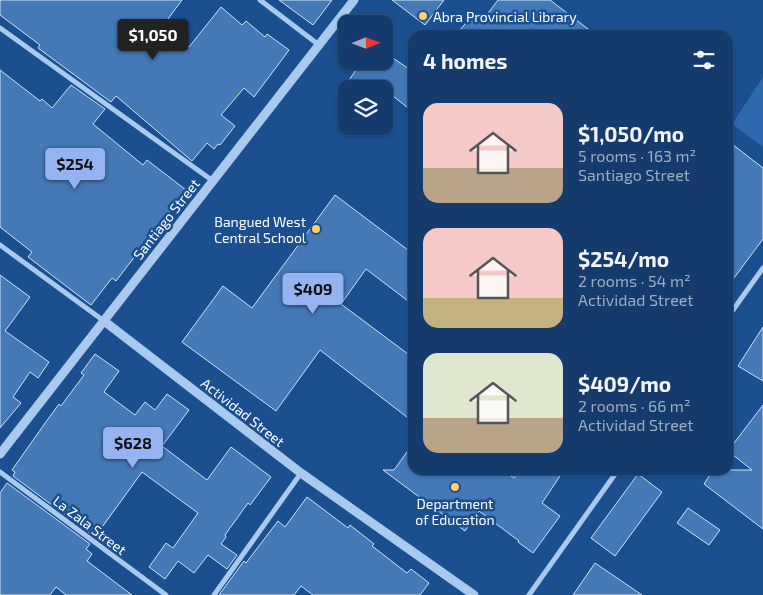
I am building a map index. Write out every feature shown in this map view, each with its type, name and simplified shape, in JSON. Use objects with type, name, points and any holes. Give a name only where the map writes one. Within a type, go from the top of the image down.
[{"type":"street","points":[[260,0],[319,45]]},
{"type":"street","name":"Santiago Street","points":[[0,454],[354,0]]},
{"type":"street","points":[[0,28],[213,181]]},
{"type":"street","name":"Actividad Street","points":[[0,245],[104,321],[301,473],[474,595]]},
{"type":"street","points":[[733,311],[763,268]]},
{"type":"street","name":"La Zala Street","points":[[0,472],[166,595]]},
{"type":"street","points":[[214,595],[301,473]]},
{"type":"street","points":[[529,595],[614,475]]},
{"type":"shaded area","points":[[763,77],[763,147],[733,125]]},
{"type":"building","points":[[0,0],[182,0],[162,27],[189,47],[221,7],[242,25],[246,21],[265,37],[267,34],[289,50],[254,97],[244,88],[221,115],[235,126],[220,145],[218,144],[214,149],[207,143],[192,161],[116,96],[111,102],[38,48],[40,45],[0,15]]},
{"type":"building","points":[[279,0],[332,0],[313,25]]},
{"type":"building","name":"Abra Provincial Library","points":[[392,0],[444,0],[425,25]]},
{"type":"building","points":[[498,0],[550,0],[589,30],[460,30],[473,14],[482,21]]},
{"type":"building","points":[[393,58],[408,68],[408,108],[393,96],[393,80],[349,80],[356,70],[393,70]]},
{"type":"building","points":[[0,70],[52,108],[71,85],[105,109],[93,124],[143,165],[147,160],[186,190],[116,281],[112,278],[91,305],[28,257],[32,252],[0,227]]},
{"type":"building","points":[[733,145],[763,168],[763,239],[733,279]]},
{"type":"building","points":[[335,195],[408,250],[408,301],[366,269],[341,304],[408,354],[408,418],[320,350],[276,411],[182,342],[223,286],[252,308]]},
{"type":"building","points":[[0,275],[30,297],[5,331],[49,362],[38,378],[30,372],[13,397],[21,403],[0,428]]},
{"type":"building","points":[[763,327],[763,381],[738,366]]},
{"type":"building","points":[[95,354],[119,371],[104,392],[135,415],[145,402],[155,410],[167,394],[189,410],[162,446],[207,480],[231,447],[271,477],[250,505],[248,503],[225,535],[226,537],[221,544],[237,555],[227,569],[208,555],[194,573],[178,561],[165,579],[149,567],[166,543],[173,548],[198,513],[142,472],[95,537],[13,476],[15,472],[12,470],[59,404],[61,406],[84,375],[81,373]]},
{"type":"building","points":[[763,405],[763,529],[704,484],[710,475],[733,475],[733,470],[752,470],[733,455],[733,444]]},
{"type":"building","points":[[408,451],[408,475],[510,475],[514,478],[516,475],[561,475],[542,503],[560,516],[533,553],[479,511],[465,531],[383,470],[394,470]]},
{"type":"building","points":[[637,475],[662,492],[615,556],[591,538]]},
{"type":"building","points":[[7,483],[90,544],[86,549],[92,554],[87,561],[132,595],[66,595],[56,587],[50,595],[0,595],[0,493]]},
{"type":"building","points":[[307,497],[348,528],[350,525],[374,544],[372,546],[407,573],[411,569],[429,583],[420,595],[313,595],[301,586],[294,595],[219,595],[244,561],[246,563],[278,521],[285,527]]},
{"type":"building","points":[[688,508],[720,530],[709,545],[677,523]]},
{"type":"building","points":[[595,563],[642,595],[573,595]]},
{"type":"place","name":"Abra Provincial Library","points":[[423,16]]},
{"type":"place","name":"Bangued West Central School","points":[[316,229]]},
{"type":"place","name":"Department of Education","points":[[455,487]]}]
